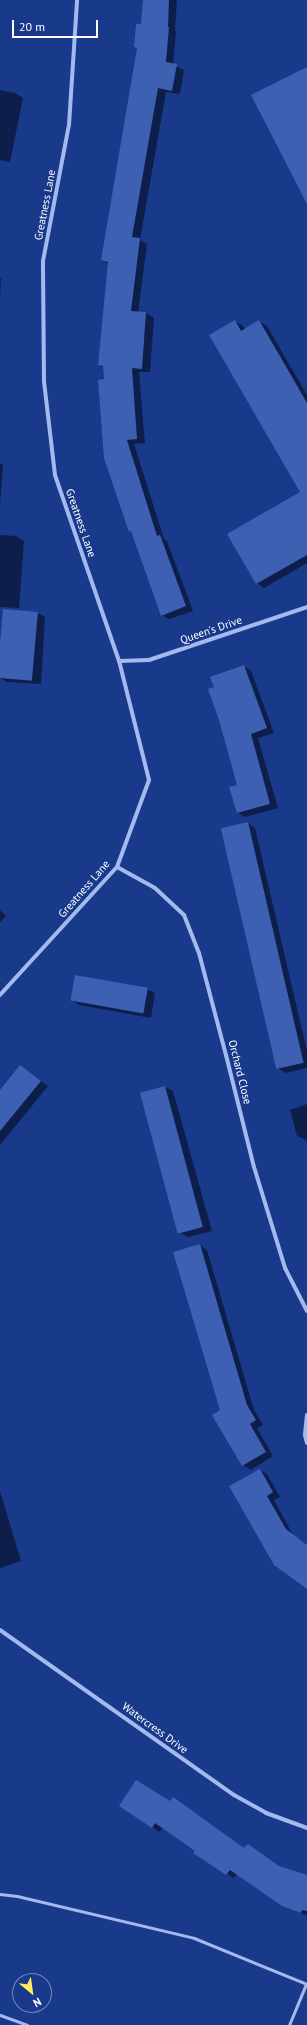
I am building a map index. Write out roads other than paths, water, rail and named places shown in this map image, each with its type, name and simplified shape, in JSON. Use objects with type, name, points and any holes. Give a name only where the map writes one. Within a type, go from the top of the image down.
[{"type":"street","name":"Greatness Lane","points":[[0,995],[117,867],[149,780],[119,661],[55,474],[44,381],[43,261],[69,126],[77,0]]},
{"type":"street","name":"Queen's Drive","points":[[119,661],[150,660],[307,607]]},
{"type":"street","name":"Orchard Close","points":[[117,867],[155,888],[184,914],[199,953],[254,1167],[285,1268],[307,1311]]},
{"type":"street","points":[[307,1415],[305,1435],[307,1443]]},
{"type":"street","name":"Watercress Drive","points":[[0,1630],[234,1795],[266,1813],[307,1828]]},
{"type":"lane","points":[[0,1894],[16,1896],[194,1938],[306,1984],[289,2025]]},
{"type":"lane","points":[[0,2015],[27,2025]]}]
